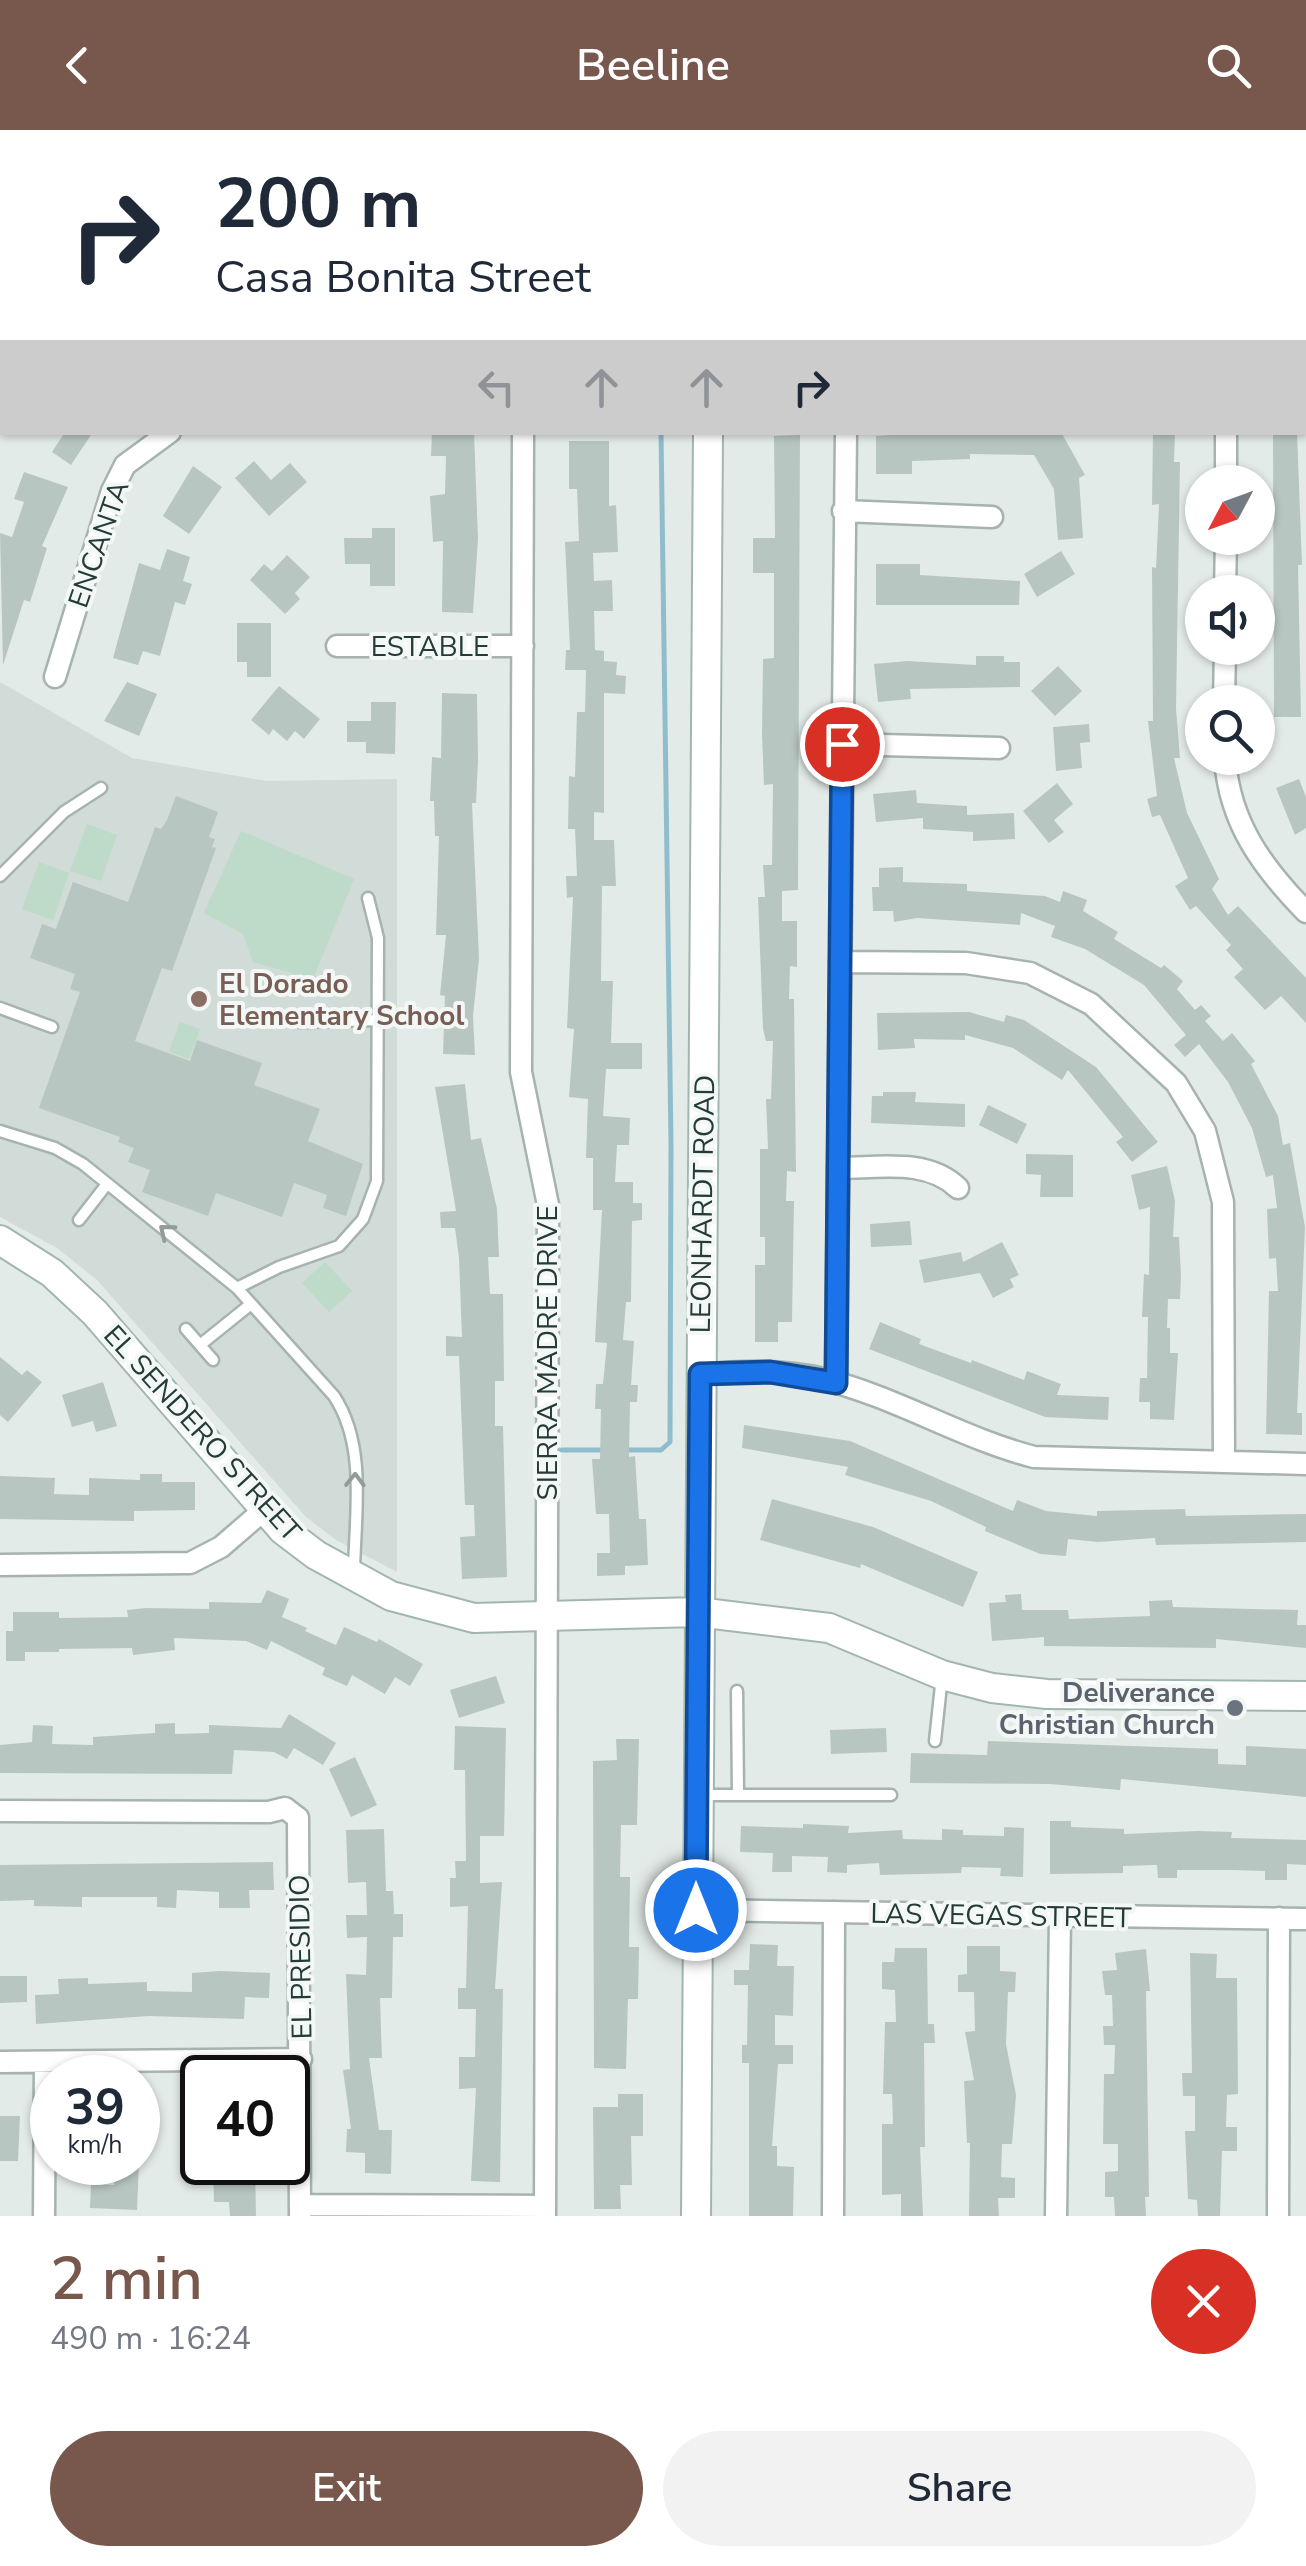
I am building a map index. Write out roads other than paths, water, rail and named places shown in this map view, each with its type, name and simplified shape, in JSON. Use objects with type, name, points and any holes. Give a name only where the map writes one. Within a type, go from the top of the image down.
[{"type":"street","name":"ENCANTA","points":[[55,677],[112,491],[125,465],[166,435]]},
{"type":"street","name":"SIERRA MADRE DRIVE","points":[[523,435],[521,1072],[548,1204],[545,2211]]},
{"type":"street","name":"LEONHARDT ROAD","points":[[696,2216],[708,435]]},
{"type":"street","points":[[836,1383],[846,435]]},
{"type":"street","points":[[1226,435],[1226,465]]},
{"type":"street","points":[[843,511],[992,517]]},
{"type":"street","name":"ESTABLE","points":[[338,646],[522,646]]},
{"type":"street","points":[[842,744],[999,748]]},
{"type":"street","points":[[1228,775],[1247,838],[1272,876],[1306,912]]},
{"type":"street","points":[[840,962],[966,963],[1030,973],[1091,1004],[1176,1083],[1205,1131],[1223,1202],[1224,1462]]},
{"type":"street","points":[[838,1168],[922,1168],[940,1173],[958,1188]]},
{"type":"street","name":"EL SENDERO STREET","points":[[0,1240],[52,1273],[95,1313],[283,1530],[354,1578],[391,1596],[474,1618],[698,1612],[828,1628],[942,1676],[1047,1694],[1306,1696]]},
{"type":"street","points":[[700,1374],[798,1374],[836,1383],[991,1446],[1034,1456],[1306,1464]]},
{"type":"street","points":[[0,1565],[190,1563],[221,1547],[265,1509]]},
{"type":"street","name":"EL PRESIDIO","points":[[0,1811],[269,1812],[285,1808],[298,1818],[301,2055]]},
{"type":"street","name":"LAS VEGAS STREET","points":[[696,1910],[1306,1919]]},
{"type":"street","points":[[833,2216],[834,1912]]},
{"type":"street","points":[[1056,2216],[1060,1916]]},
{"type":"street","points":[[1278,1918],[1278,2216]]},
{"type":"street","points":[[0,2062],[30,2062]]},
{"type":"street","points":[[44,2185],[44,2216]]},
{"type":"street","name":"EL PRESIDIO","points":[[300,2185],[300,2211]]},
{"type":"street","points":[[300,2211],[545,2211]]},
{"type":"lane","points":[[0,876],[64,812],[101,788]]},
{"type":"lane","points":[[237,1288],[279,1266],[340,1246],[363,1219],[377,1181],[378,938],[368,898]]},
{"type":"lane","points":[[0,1008],[52,1026]]},
{"type":"lane","points":[[301,1022],[378,1020]]},
{"type":"lane","points":[[0,1131],[54,1148],[106,1184],[237,1288],[334,1396],[352,1432],[354,1578]]},
{"type":"lane","points":[[79,1220],[106,1184]]},
{"type":"lane","points":[[200,1345],[251,1304]]},
{"type":"lane","points":[[186,1329],[212,1360]]},
{"type":"lane","points":[[935,1740],[942,1676]]},
{"type":"lane","points":[[737,1691],[738,1794]]},
{"type":"lane","points":[[696,1796],[891,1795]]},
{"type":"waterway","points":[[625,1450],[661,1450],[670,1442],[671,1144],[661,435]]},
{"type":"waterway","points":[[562,1450],[604,1450]]},
{"type":"place","name":"El Dorado Elementary School","points":[[199,999]]},
{"type":"place","name":"Deliverance Christian Church","points":[[1235,1708]]}]
